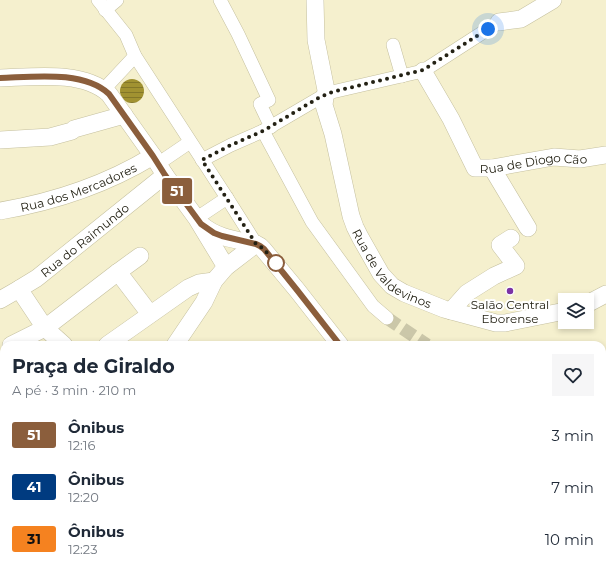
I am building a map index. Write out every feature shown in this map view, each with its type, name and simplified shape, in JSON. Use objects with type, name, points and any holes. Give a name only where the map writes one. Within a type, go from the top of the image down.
[{"type":"street","points":[[117,0],[102,5],[126,35],[134,56],[260,246],[337,341]]},
{"type":"street","points":[[220,0],[238,34],[269,100],[260,104],[267,129],[312,222],[373,306],[387,318]]},
{"type":"street","name":"Rua de Valdevinos","points":[[316,0],[316,40],[326,90],[324,105],[333,134],[353,221],[360,237],[381,274],[392,286],[404,293],[451,310],[496,323],[505,323],[558,312]]},
{"type":"street","points":[[202,160],[267,129],[320,97],[332,92],[423,70],[499,22],[527,17],[553,0]]},
{"type":"street","points":[[392,45],[402,76]]},
{"type":"street","points":[[106,88],[134,56]]},
{"type":"street","name":"Rua de Diogo Cão","points":[[423,70],[451,119],[475,168],[492,168],[554,157],[580,159],[606,155]]},
{"type":"street","points":[[0,78],[54,77],[89,82],[106,88],[124,115],[214,233],[260,246]]},
{"type":"street","points":[[0,140],[50,137],[124,115]]},
{"type":"street","points":[[161,163],[190,142]]},
{"type":"street","name":"Rua dos Mercadores","points":[[0,211],[19,208],[69,194],[110,178],[140,164],[161,163]]},
{"type":"street","name":"Rua do Raimundo","points":[[0,300],[37,278],[161,163]]},
{"type":"street","points":[[492,168],[528,228]]},
{"type":"street","points":[[202,219],[227,198]]},
{"type":"street","points":[[202,219],[226,267]]},
{"type":"street","points":[[451,310],[467,293],[494,276],[516,266],[500,245],[511,238]]},
{"type":"street","points":[[178,341],[204,302],[214,281],[226,267],[260,246]]},
{"type":"street","points":[[19,341],[45,328],[140,256]]},
{"type":"street","points":[[118,272],[150,314]]},
{"type":"street","points":[[112,341],[188,288],[214,281]]},
{"type":"street","points":[[19,289],[45,328],[60,341]]},
{"type":"street","points":[[594,300],[606,294]]},
{"type":"shaded area","points":[[132,79],[141,82],[144,91],[141,100],[132,103],[123,100],[120,91],[123,82]]},
{"type":"tunnel","points":[[387,318],[421,341]]},
{"type":"bus line","name":"51","points":[[0,78],[54,77],[89,82],[104,90],[109,94],[201,224],[206,229],[214,233],[256,244],[264,249],[337,341]]},
{"type":"place","name":"Salão Central Eborense","points":[[510,291]]},
{"type":"route","points":[[276,263],[264,249],[256,244],[202,160],[271,127],[320,97],[332,92],[423,70],[488,29]]}]
